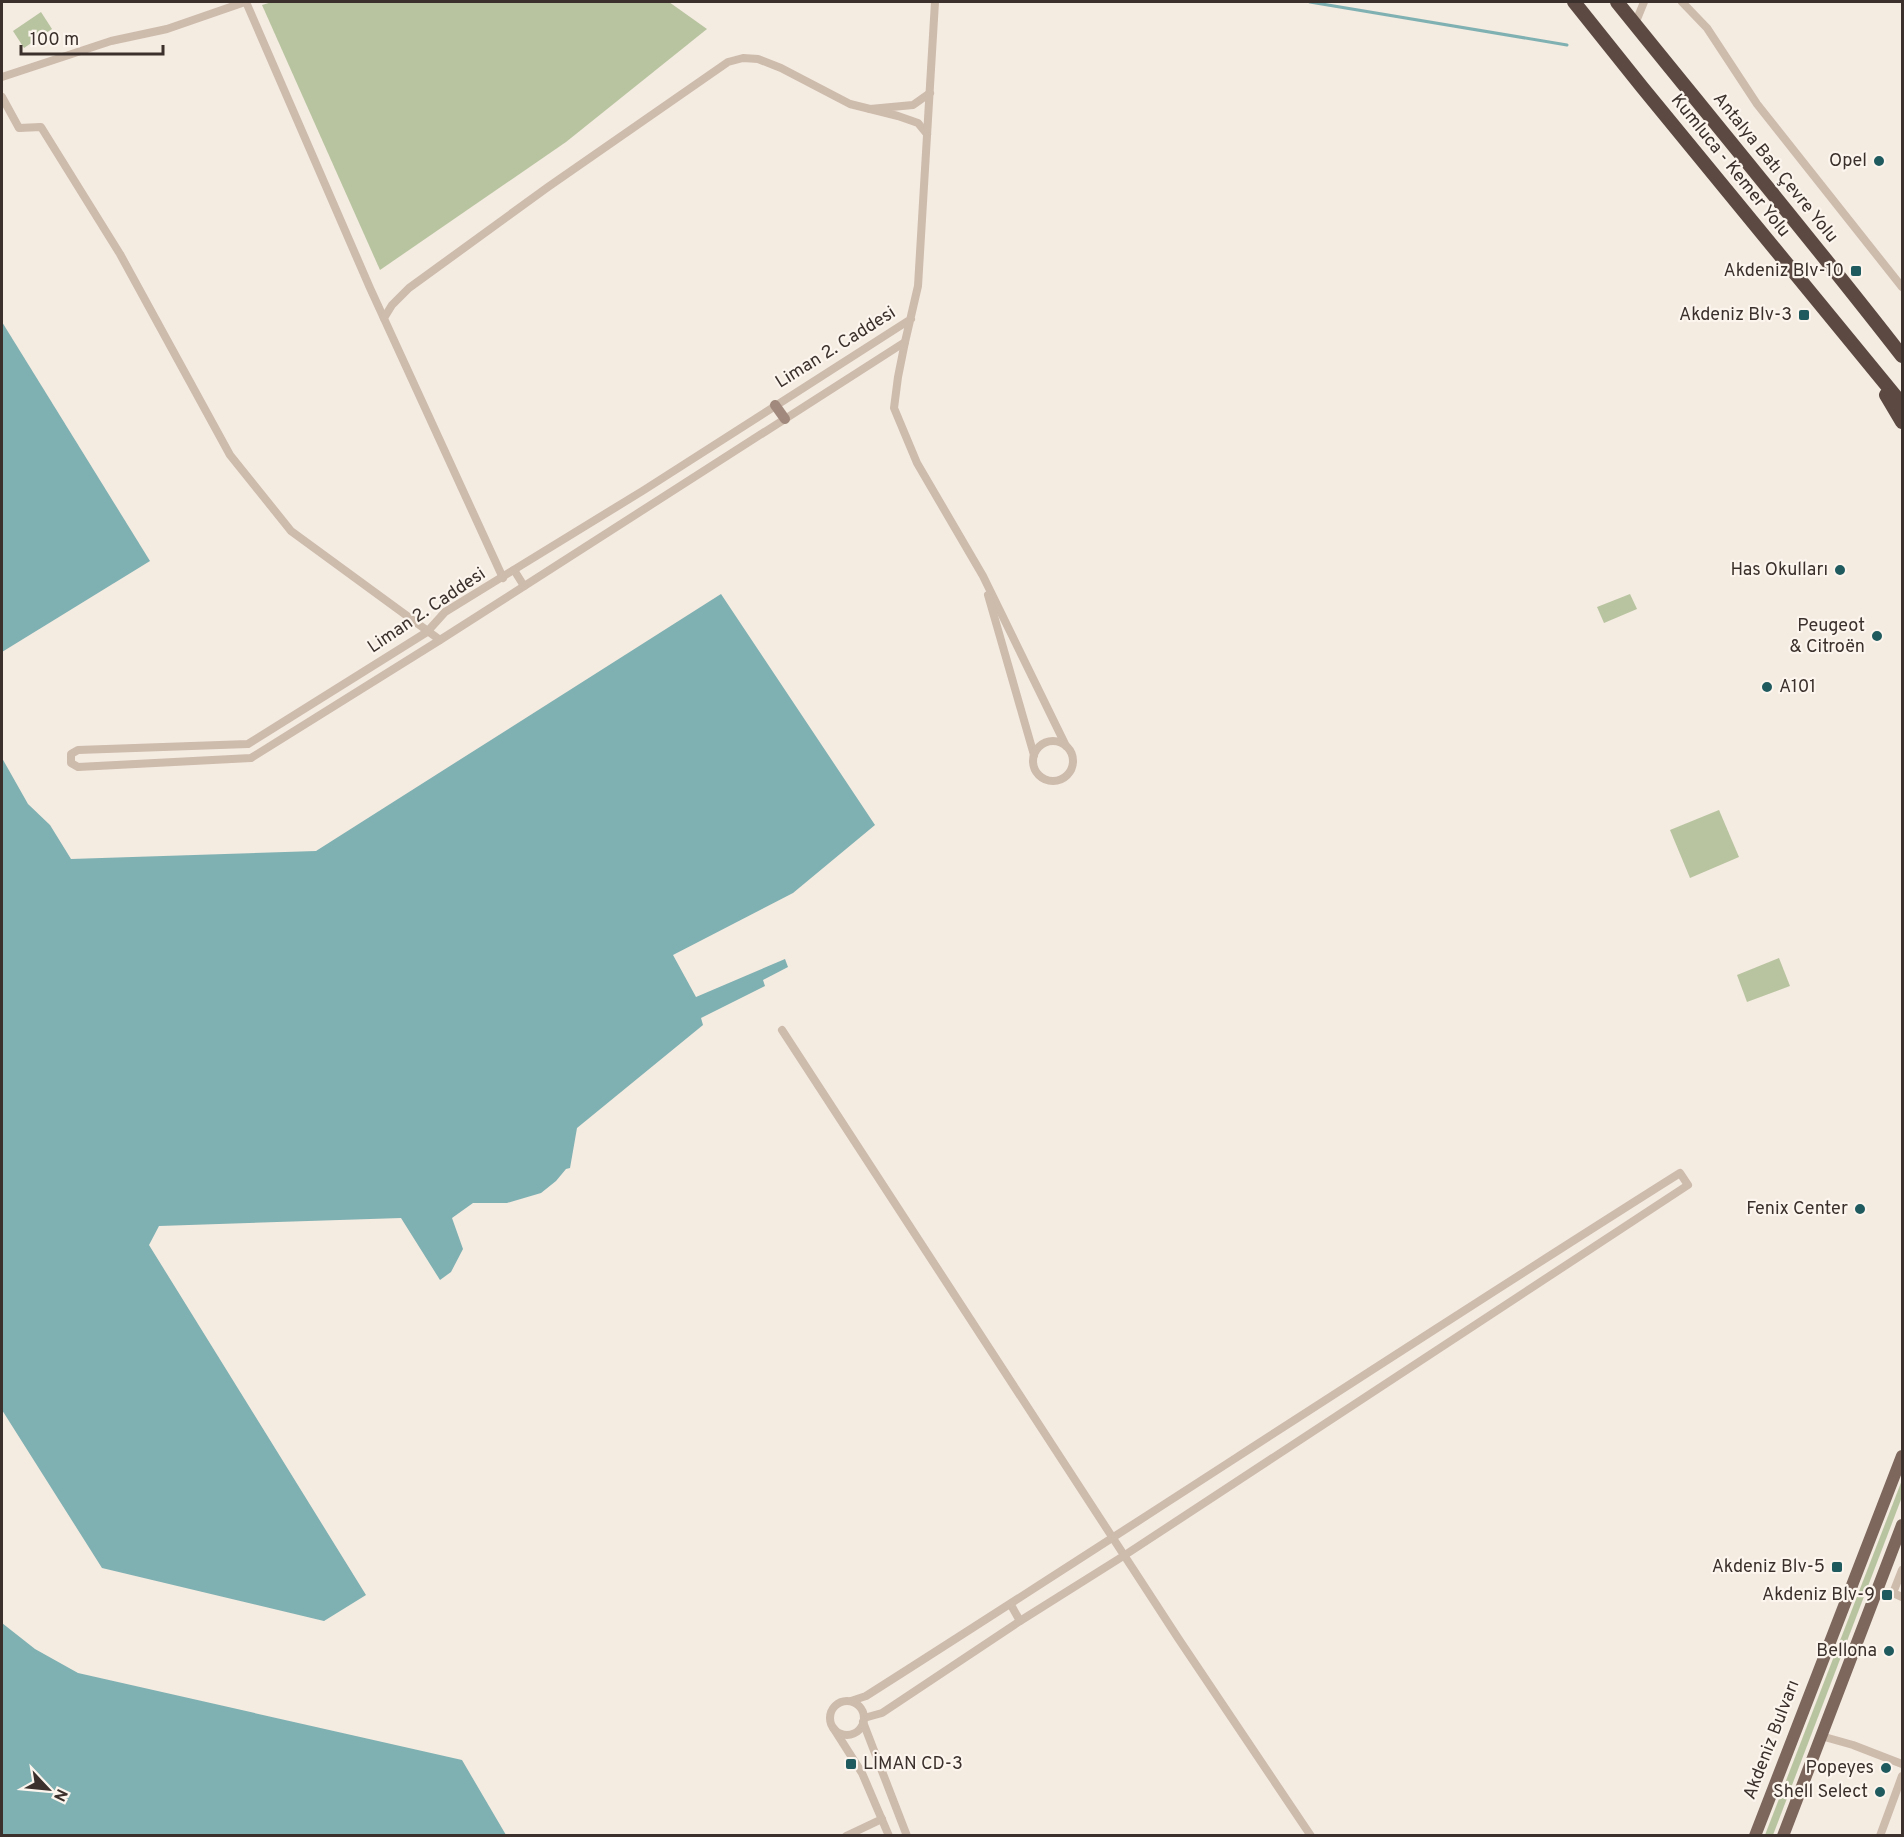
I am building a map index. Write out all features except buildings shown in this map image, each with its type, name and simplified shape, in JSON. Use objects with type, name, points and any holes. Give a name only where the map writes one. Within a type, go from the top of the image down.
[{"type":"highway","name":"Kumluca - Kemer Yolu","points":[[1574,2],[1902,404]]},
{"type":"highway","points":[[1617,2],[1635,24]]},
{"type":"highway","name":"Antalya Batı Çevre Yolu","points":[[1635,24],[1743,154],[1876,322]]},
{"type":"highway","points":[[1876,322],[1902,350]]},
{"type":"highway","points":[[1876,322],[1902,356]]},
{"type":"highway","name":"Kumluca - Kemer Yolu","points":[[1859,352],[1902,422]]},
{"type":"main road","name":"Akdeniz Bulvarı","points":[[1755,1836],[1902,1456]]},
{"type":"main road","points":[[1783,1836],[1902,1524]]},
{"type":"street","points":[[2,77],[111,41],[167,29],[246,2],[384,318],[503,578]]},
{"type":"street","points":[[911,319],[918,286],[935,2]]},
{"type":"street","points":[[1635,24],[1644,2]]},
{"type":"street","points":[[1682,2],[1707,28],[1758,104],[1902,287]]},
{"type":"street","points":[[384,318],[392,305],[409,288],[548,187],[728,62],[743,58],[758,59],[781,68],[850,104],[918,123],[927,134]]},
{"type":"street","points":[[870,109],[913,105],[930,93]]},
{"type":"street","points":[[2,97],[20,128],[41,127],[120,254],[230,455],[291,531],[440,640]]},
{"type":"street","name":"Liman 2. Caddesi","points":[[911,319],[905,342],[440,640],[250,758],[78,767],[70,761],[71,754],[78,750],[248,744],[427,632],[445,612],[503,578],[911,319]]},
{"type":"street","points":[[905,342],[894,408],[917,463],[983,576],[1073,757],[1073,764],[1067,775],[1056,781],[1043,778],[1038,774],[1033,762],[1037,749],[1054,741],[1066,746]]},
{"type":"street","points":[[775,405],[785,419]]},
{"type":"street","points":[[514,570],[524,586]]},
{"type":"street","points":[[983,576],[1034,755]]},
{"type":"street","points":[[782,1030],[1178,1638],[1311,1836]]},
{"type":"street","points":[[834,1729],[848,1735],[857,1731],[863,1720],[882,1713],[1020,1621],[1125,1556],[1688,1185],[1680,1173],[1496,1289],[1011,1605],[866,1696],[851,1701],[842,1701],[833,1707],[830,1717],[834,1729],[862,1773],[889,1836]]},
{"type":"street","points":[[1902,1570],[1893,1593],[1902,1597]]},
{"type":"street","points":[[1011,1605],[1020,1621]]},
{"type":"street","points":[[851,1701],[861,1707],[863,1720],[907,1836]]},
{"type":"street","points":[[1821,1736],[1853,1745],[1902,1764]]},
{"type":"street","points":[[1880,1836],[1902,1776]]},
{"type":"street","points":[[846,1836],[882,1819]]},
{"type":"green space","points":[[272,2],[669,2],[707,29],[566,142],[380,270],[262,5]]},
{"type":"green space","points":[[41,12],[52,29],[24,48],[13,31]]},
{"type":"green space","points":[[1630,594],[1637,609],[1604,623],[1597,607]]},
{"type":"green space","points":[[1719,810],[1739,857],[1690,878],[1670,830]]},
{"type":"green space","points":[[1779,958],[1790,986],[1747,1002],[1737,975]]},
{"type":"green space","points":[[1902,1480],[1902,1497],[1773,1835],[1765,1835]]},
{"type":"water","points":[[2,322],[150,561],[2,652]]},
{"type":"water","points":[[721,594],[875,825],[793,893],[673,955],[696,997],[785,959],[788,967],[763,980],[765,986],[701,1018],[703,1025],[577,1128],[570,1168],[566,1169],[541,1193],[507,1203],[473,1203],[452,1218],[463,1249],[451,1272],[440,1280],[401,1218],[159,1226],[149,1245],[366,1595],[324,1621],[102,1568],[2,1410],[2,758],[28,804],[50,825],[71,859],[316,851]]},
{"type":"water","points":[[2,1623],[35,1649],[78,1673],[462,1760],[506,1835],[2,1835]]},
{"type":"waterway","points":[[1310,2],[1567,45]]},
{"type":"place","name":"Opel","points":[[1879,161]]},
{"type":"place","name":"Akdeniz Blv-10","points":[[1856,271]]},
{"type":"place","name":"Akdeniz Blv-3","points":[[1804,315]]},
{"type":"place","name":"Has Okulları","points":[[1840,570]]},
{"type":"place","name":"Peugeot & Citroën","points":[[1877,636]]},
{"type":"place","name":"A101","points":[[1767,687]]},
{"type":"place","name":"Fenix Center","points":[[1860,1209]]},
{"type":"place","name":"Akdeniz Blv-5","points":[[1837,1567]]},
{"type":"place","name":"Akdeniz Blv-9","points":[[1887,1595]]},
{"type":"place","name":"Bellona","points":[[1889,1651]]},
{"type":"place","name":"LİMAN CD-3","points":[[851,1764]]},
{"type":"place","name":"Popeyes","points":[[1886,1768]]},
{"type":"place","name":"Shell Select","points":[[1880,1792]]}]
